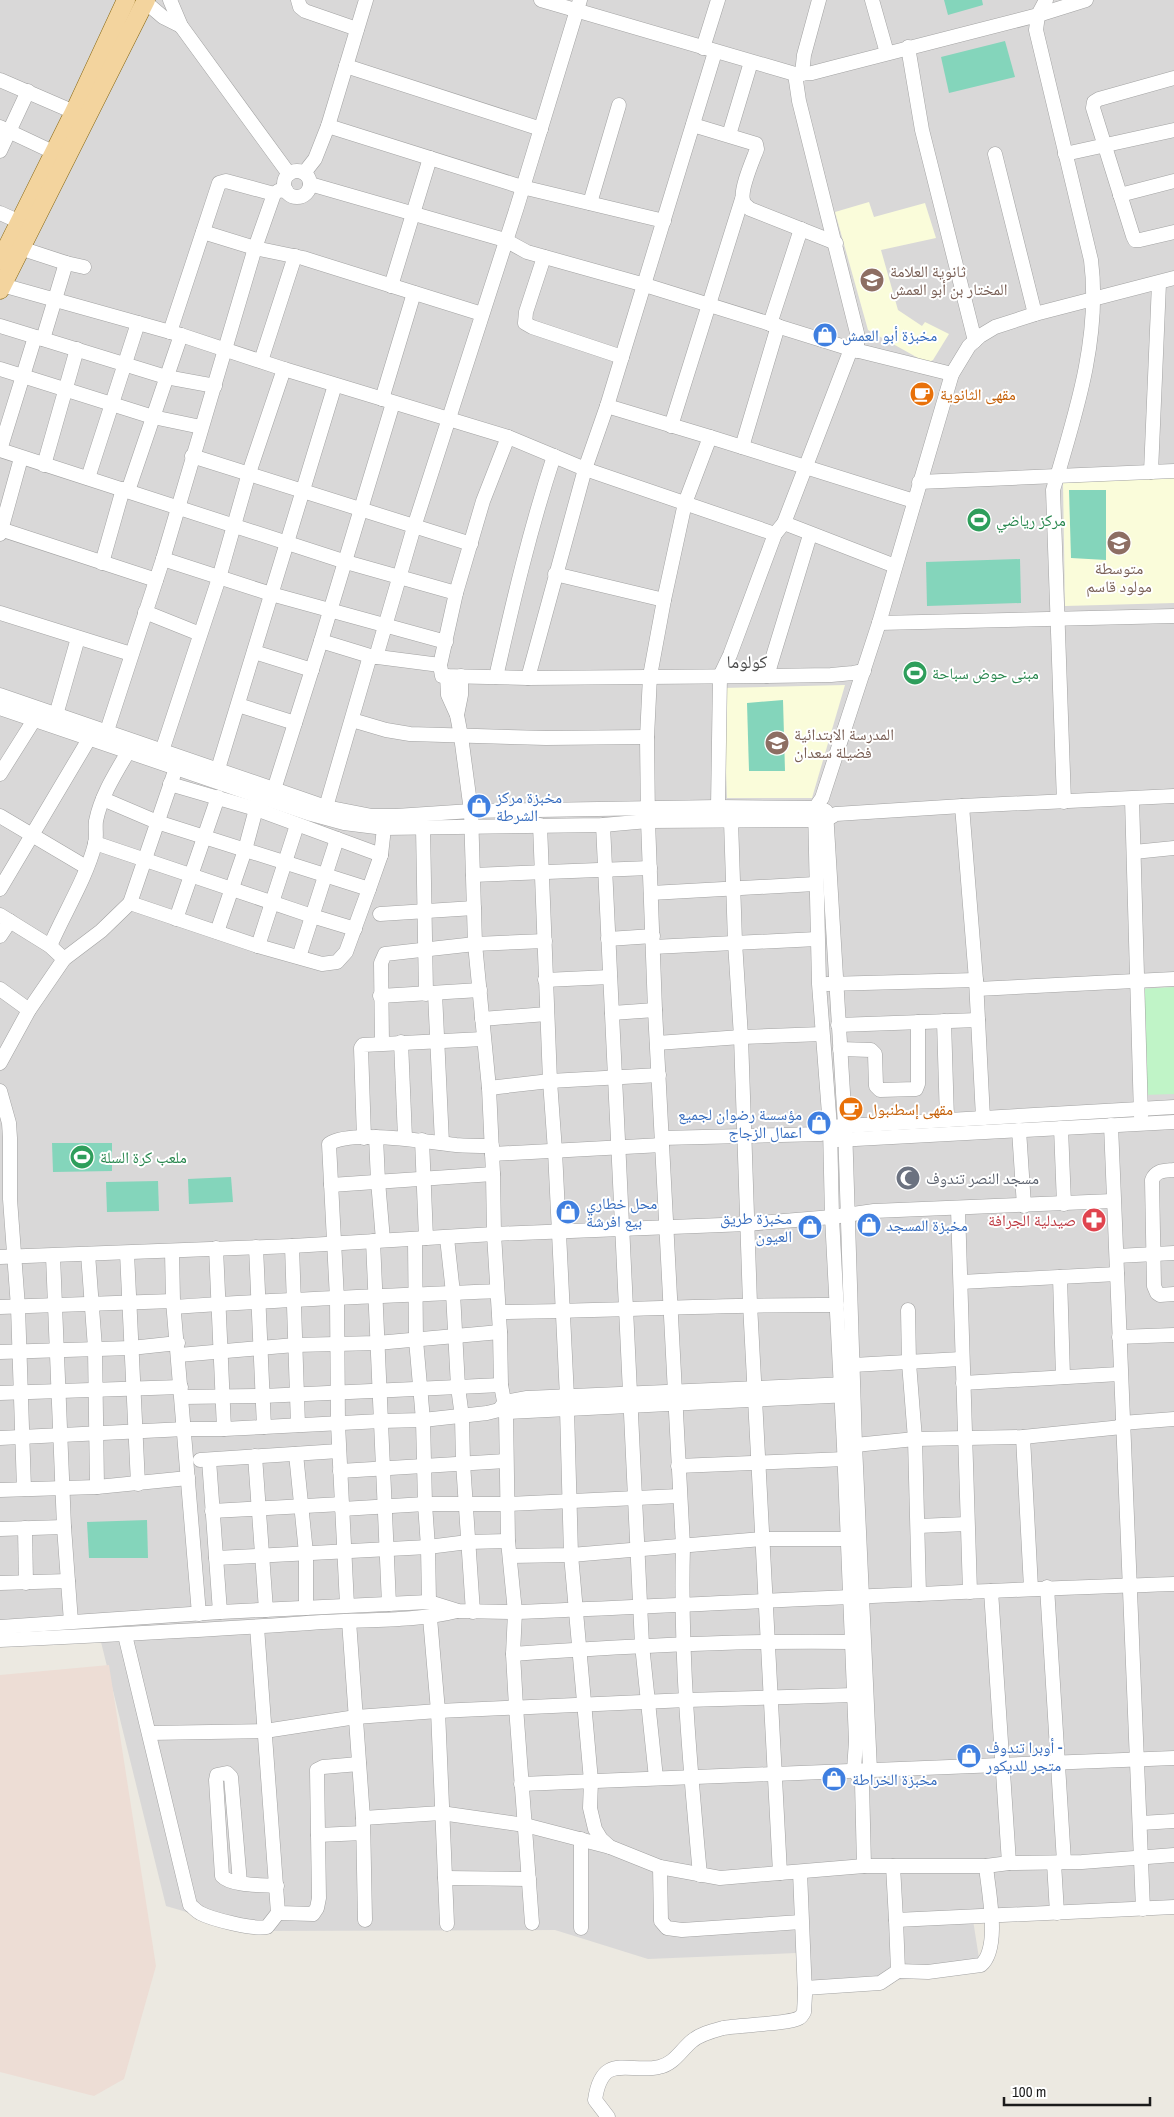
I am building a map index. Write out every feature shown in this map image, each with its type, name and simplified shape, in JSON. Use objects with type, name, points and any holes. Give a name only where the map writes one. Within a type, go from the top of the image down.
[{"type":"main road","points":[[0,261],[74,112],[126,0]]},
{"type":"main road","points":[[1,287],[145,1]]},
{"type":"street","points":[[170,0],[182,26],[289,174]]},
{"type":"street","points":[[298,0],[300,7],[305,11],[357,29]]},
{"type":"street","points":[[102,563],[166,377],[217,185],[222,181],[297,197],[308,191],[307,178],[328,126],[366,0]]},
{"type":"street","points":[[541,0],[578,5],[709,50],[799,74],[835,68],[908,47],[1038,15],[1079,1]]},
{"type":"street","points":[[528,678],[585,469],[645,285],[693,125],[718,0]]},
{"type":"street","points":[[718,807],[720,676],[854,350],[857,333],[799,101],[799,74],[819,0]]},
{"type":"street","points":[[872,0],[887,53]]},
{"type":"street","points":[[1046,0],[1038,15],[1036,30],[1064,154],[1091,260],[1094,300],[1090,345],[1064,458],[1053,490],[1064,802]]},
{"type":"street","points":[[145,1],[164,17],[182,26]]},
{"type":"street","points":[[326,807],[352,720],[384,625],[541,129],[578,5]]},
{"type":"street","points":[[908,47],[922,130],[975,341]]},
{"type":"street","points":[[729,135],[751,62]]},
{"type":"street","points":[[346,66],[541,129]]},
{"type":"street","points":[[1174,78],[1094,102],[1093,108],[1135,240],[1174,232]]},
{"type":"street","points":[[0,80],[74,112]]},
{"type":"street","points":[[0,151],[4,130],[28,91]]},
{"type":"street","points":[[590,203],[619,105]]},
{"type":"street","points":[[671,426],[757,149],[756,144],[693,125]]},
{"type":"street","points":[[328,126],[522,187],[664,221]]},
{"type":"street","points":[[4,130],[53,152]]},
{"type":"street","points":[[1064,154],[1174,130]]},
{"type":"street","points":[[995,154],[1035,314]]},
{"type":"street","points":[[391,286],[430,158]]},
{"type":"street","points":[[1,886],[32,835],[100,738],[163,559],[255,248],[285,178],[289,174],[299,171],[307,178],[412,215],[505,240],[527,252],[645,285],[854,350],[952,374]]},
{"type":"street","points":[[1120,195],[1174,181]]},
{"type":"street","points":[[742,199],[744,204],[750,209],[836,243]]},
{"type":"street","points":[[0,213],[20,222]]},
{"type":"street","points":[[742,447],[801,229]]},
{"type":"street","points":[[204,232],[255,248],[295,256],[482,314]]},
{"type":"street","points":[[20,248],[66,263],[84,266]]},
{"type":"street","points":[[261,361],[295,256]]},
{"type":"street","points":[[544,257],[526,312],[525,323],[622,357]]},
{"type":"street","points":[[66,263],[55,301],[22,376],[0,450],[235,524],[346,562],[456,593]]},
{"type":"street","points":[[864,1866],[852,1642],[856,1598],[848,1539],[855,1445],[837,1305],[817,939],[816,884],[823,812],[952,374],[969,346],[995,327],[1035,314],[1170,283],[1151,472]]},
{"type":"street","points":[[1,287],[176,334],[448,421],[508,437],[585,469],[685,503],[780,529],[810,535],[894,566]]},
{"type":"street","points":[[272,795],[361,509],[414,293]]},
{"type":"street","points":[[88,478],[138,323]]},
{"type":"street","points":[[0,326],[166,377],[215,386]]},
{"type":"street","points":[[44,464],[77,349]]},
{"type":"street","points":[[0,369],[153,417],[201,427]]},
{"type":"street","points":[[162,751],[219,578],[249,474],[284,369]]},
{"type":"street","points":[[218,770],[335,385]]},
{"type":"street","points":[[607,406],[914,501]]},
{"type":"street","points":[[508,437],[483,501],[456,593],[446,642],[443,671],[448,695],[457,715],[471,811],[475,944],[489,1088],[494,1174],[494,1234],[508,1504],[508,1541],[514,1612],[516,1708],[532,1923]]},
{"type":"street","points":[[700,1875],[691,1778],[681,1605],[683,1546],[679,1496],[668,1228],[655,1010],[650,893],[647,738],[650,676],[664,600],[685,503],[710,437]]},
{"type":"street","points":[[192,456],[471,544]]},
{"type":"street","points":[[496,677],[537,509],[554,456]]},
{"type":"street","points":[[21,458],[0,531],[156,580]]},
{"type":"street","points":[[919,482],[1174,471]]},
{"type":"street","points":[[767,676],[810,535]]},
{"type":"street","points":[[163,559],[271,594],[446,642]]},
{"type":"street","points":[[555,574],[664,600]]},
{"type":"street","points":[[145,612],[200,634]]},
{"type":"street","points":[[0,613],[131,654]]},
{"type":"street","points":[[879,623],[1174,616]]},
{"type":"street","points":[[56,715],[78,638]]},
{"type":"street","points":[[321,641],[373,657],[461,676],[528,678],[767,676],[839,674],[864,670]]},
{"type":"street","points":[[254,652],[312,670]]},
{"type":"street","points":[[457,715],[461,695],[461,676]]},
{"type":"street","points":[[0,695],[56,715],[128,752],[176,768],[272,795],[372,816],[471,811],[648,815],[731,821],[823,812],[1174,796]]},
{"type":"street","points":[[238,705],[295,723]]},
{"type":"street","points":[[0,708],[34,720],[100,738],[162,751],[218,770],[272,795],[344,823],[384,828],[603,825],[648,815],[718,807],[823,812]]},
{"type":"street","points":[[0,774],[34,720]]},
{"type":"street","points":[[352,720],[410,734],[546,738],[647,738]]},
{"type":"street","points":[[50,946],[86,868],[95,843],[96,822],[103,799],[128,752]]},
{"type":"street","points":[[0,1063],[29,1010],[64,959],[101,931],[130,903],[176,768]]},
{"type":"street","points":[[170,784],[256,809],[381,855]]},
{"type":"street","points":[[176,919],[218,797]]},
{"type":"street","points":[[103,799],[157,822],[369,889]]},
{"type":"street","points":[[1132,799],[1140,1108],[1142,1124]]},
{"type":"street","points":[[962,806],[977,984],[982,1118]]},
{"type":"street","points":[[217,932],[245,850],[256,809]]},
{"type":"street","points":[[823,812],[845,1133],[853,1365],[848,1389],[845,1458],[852,1493],[856,1598],[870,1770]]},
{"type":"street","points":[[0,816],[86,868]]},
{"type":"street","points":[[731,821],[735,942],[741,1037],[750,1304],[780,1873]]},
{"type":"street","points":[[258,946],[297,825]]},
{"type":"street","points":[[540,825],[540,871],[545,941],[550,1081],[556,1150],[558,1232],[567,1402],[568,1502],[571,1555],[591,1781],[590,1808],[595,1829],[601,1839],[610,1847]]},
{"type":"street","points":[[603,825],[620,1148],[622,1230],[639,1549],[642,1645],[656,1778]]},
{"type":"street","points":[[423,827],[424,950],[439,1040],[442,1143]]},
{"type":"street","points":[[130,903],[258,946],[322,964],[337,962],[346,952],[381,855],[384,828]]},
{"type":"street","points":[[299,957],[337,840]]},
{"type":"street","points":[[95,843],[355,929]]},
{"type":"street","points":[[1134,852],[1174,848]]},
{"type":"street","points":[[473,876],[540,871],[650,868]]},
{"type":"street","points":[[650,893],[816,884]]},
{"type":"street","points":[[380,914],[474,908]]},
{"type":"street","points":[[0,936],[5,918],[50,946],[64,959]]},
{"type":"street","points":[[608,940],[735,942],[817,939]]},
{"type":"street","points":[[382,1043],[381,963],[385,954],[475,944],[545,941]]},
{"type":"street","points":[[546,980],[610,977]]},
{"type":"street","points":[[819,984],[977,984],[1174,978]]},
{"type":"street","points":[[0,989],[29,1010]]},
{"type":"street","points":[[380,996],[480,990]]},
{"type":"street","points":[[612,1012],[655,1010]]},
{"type":"street","points":[[482,1019],[547,1014]]},
{"type":"street","points":[[838,1025],[978,1020]]},
{"type":"street","points":[[944,1021],[947,1120]]},
{"type":"street","points":[[840,1050],[871,1050],[875,1054],[876,1086],[880,1090],[916,1089],[918,1084],[918,1022]]},
{"type":"street","points":[[657,1043],[822,1034]]},
{"type":"street","points":[[389,1604],[375,1295],[378,1240],[378,1181],[370,1138],[361,1048],[363,1045],[382,1043],[483,1039]]},
{"type":"street","points":[[400,1042],[405,1138]]},
{"type":"street","points":[[489,1088],[550,1081],[659,1075]]},
{"type":"street","points":[[0,1091],[9,1124],[5,1138],[5,1200],[16,1256],[24,1489]]},
{"type":"street","points":[[845,1133],[947,1120],[964,1126],[982,1118],[1174,1107]]},
{"type":"street","points":[[348,1605],[339,1451],[337,1299],[329,1144],[335,1140],[405,1138],[492,1150],[556,1150],[620,1148],[662,1141],[744,1136],[827,1134],[964,1126],[1019,1130],[1174,1122]]},
{"type":"street","points":[[1110,1125],[1143,1909]]},
{"type":"street","points":[[1061,1128],[1064,1204]]},
{"type":"street","points":[[1019,1130],[1024,1206]]},
{"type":"street","points":[[422,1140],[421,1239],[415,1295],[416,1340],[423,1420],[430,1602]]},
{"type":"street","points":[[1174,1170],[1160,1171],[1156,1173],[1152,1180],[1155,1290],[1160,1295],[1174,1294]]},
{"type":"street","points":[[331,1184],[494,1174]]},
{"type":"street","points":[[0,1257],[292,1246],[334,1242],[447,1238],[494,1234],[668,1228],[832,1217],[874,1211],[958,1209],[1113,1201]]},
{"type":"street","points":[[958,1209],[961,1282],[961,1359],[970,1592]]},
{"type":"street","points":[[447,1238],[462,1417],[465,1503],[473,1612]]},
{"type":"street","points":[[292,1246],[298,1425]]},
{"type":"street","points":[[256,1247],[264,1427]]},
{"type":"street","points":[[216,1248],[224,1429]]},
{"type":"street","points":[[172,1250],[174,1304],[200,1614]]},
{"type":"street","points":[[128,1252],[138,1484]]},
{"type":"street","points":[[88,1254],[96,1348],[97,1487]]},
{"type":"street","points":[[1117,1256],[1174,1254]]},
{"type":"street","points":[[53,1256],[62,1487],[71,1622]]},
{"type":"street","points":[[961,1282],[1117,1274]]},
{"type":"street","points":[[1060,1277],[1063,1377]]},
{"type":"street","points":[[0,1308],[130,1301],[218,1304],[337,1299],[375,1295],[497,1291]]},
{"type":"street","points":[[499,1312],[671,1309],[750,1304],[837,1305]]},
{"type":"street","points":[[908,1310],[909,1363],[916,1439],[919,1594]]},
{"type":"street","points":[[0,1352],[132,1348],[221,1352],[295,1345],[377,1343],[500,1332]]},
{"type":"street","points":[[1119,1337],[1174,1335]]},
{"type":"street","points":[[853,1365],[961,1359]]},
{"type":"street","points":[[963,1384],[1119,1374]]},
{"type":"street","points":[[0,1393],[134,1388],[223,1396],[263,1396],[501,1385]]},
{"type":"street","points":[[0,1438],[423,1420],[462,1417],[503,1408],[567,1402],[848,1389]]},
{"type":"street","points":[[855,1445],[916,1439],[1023,1437],[1174,1420]]},
{"type":"street","points":[[1023,1437],[1031,1588]]},
{"type":"street","points":[[188,1460],[339,1451]]},
{"type":"street","points":[[296,1454],[306,1553],[306,1608]]},
{"type":"street","points":[[255,1456],[266,1610]]},
{"type":"street","points":[[678,1466],[845,1458]]},
{"type":"street","points":[[209,1460],[220,1612]]},
{"type":"street","points":[[340,1471],[506,1461]]},
{"type":"street","points":[[0,1490],[97,1487],[188,1478]]},
{"type":"street","points":[[212,1511],[259,1508],[465,1503],[508,1504],[679,1496]]},
{"type":"street","points":[[918,1526],[967,1524]]},
{"type":"street","points":[[0,1528],[64,1527]]},
{"type":"street","points":[[25,1528],[26,1582]]},
{"type":"street","points":[[510,1556],[571,1555],[762,1539],[848,1539]]},
{"type":"street","points":[[216,1558],[508,1541]]},
{"type":"street","points":[[0,1583],[68,1580]]},
{"type":"street","points":[[0,1627],[348,1605],[430,1602],[458,1611],[514,1612],[856,1598],[1047,1587],[1174,1584]]},
{"type":"street","points":[[1047,1587],[1059,1763],[1057,1913]]},
{"type":"street","points":[[991,1591],[1009,1863]]},
{"type":"street","points":[[0,1640],[125,1635],[349,1620],[430,1618],[458,1611]]},
{"type":"street","points":[[430,1618],[438,1711],[441,1813],[448,1924]]},
{"type":"street","points":[[349,1620],[363,1818],[365,1920]]},
{"type":"street","points":[[125,1635],[190,1905],[210,1917],[255,1928],[267,1927],[278,1913],[257,1627]]},
{"type":"street","points":[[514,1654],[642,1645],[768,1640],[852,1642]]},
{"type":"street","points":[[150,1734],[266,1731],[356,1718],[438,1711],[854,1695]]},
{"type":"street","points":[[521,1784],[776,1773],[858,1776],[870,1770],[1174,1758]]},
{"type":"street","points":[[278,1913],[313,1914],[318,1908],[317,1770],[323,1767],[359,1764]]},
{"type":"street","points":[[240,1883],[231,1777],[227,1772],[217,1775],[216,1780],[221,1870],[225,1879],[240,1883],[276,1886]]},
{"type":"street","points":[[363,1818],[441,1813],[524,1825],[610,1847],[660,1867],[720,1878],[864,1866],[986,1866],[1009,1863],[1174,1855]]},
{"type":"street","points":[[1140,1823],[1174,1822]]},
{"type":"street","points":[[318,1835],[363,1832]]},
{"type":"street","points":[[581,1839],[581,1928]]},
{"type":"street","points":[[893,1866],[898,1971]]},
{"type":"street","points":[[805,1988],[880,1984],[898,1971],[928,1972],[981,1966],[986,1959],[992,1936],[986,1866]]},
{"type":"street","points":[[660,1867],[661,1921],[667,1928],[682,1930],[801,1922]]},
{"type":"street","points":[[608,2117],[595,2100],[598,2084],[612,2070],[623,2066],[660,2067],[679,2056],[690,2042],[699,2036],[723,2028],[800,2018],[805,2006],[805,1988],[800,1872]]},
{"type":"street","points":[[445,1878],[529,1879]]},
{"type":"street","points":[[896,1920],[1174,1907]]},
{"type":"shaded area","points":[[0,0],[1174,0],[1174,1905],[973,1920],[981,1971],[813,1989],[796,1953],[648,1959],[555,1930],[252,1931],[166,1906],[101,1642],[0,1647]]},
{"type":"shaded area","name":"ثانوية العلامة المختار بن أبو العمش","points":[[869,202],[874,217],[925,203],[936,238],[881,250],[898,310],[922,326],[925,322],[949,334],[933,360],[927,363],[868,330],[835,212]]},
{"type":"shaded area","name":"متوسطة مولود قاسم","points":[[1174,477],[1174,603],[1065,606],[1063,483]]},
{"type":"shaded area","name":"المدرسة الابتدائية فضيلة سعدان","points":[[845,685],[812,798],[727,798],[723,688]]},
{"type":"shaded area","points":[[109,1665],[156,1966],[124,2079],[94,2096],[0,2072],[0,1675]]},
{"type":"green space","points":[[944,0],[982,0],[983,5],[948,15]]},
{"type":"green space","points":[[1005,41],[1015,77],[949,93],[941,57]]},
{"type":"green space","points":[[1069,490],[1106,490],[1106,560],[1071,558]]},
{"type":"green space","points":[[1020,559],[1021,603],[927,606],[926,562]]},
{"type":"green space","points":[[783,700],[785,771],[749,771],[747,703]]},
{"type":"green space","points":[[1174,987],[1174,1094],[1144,1095],[1139,989]]},
{"type":"green space","name":"ملعب كرة السلة","points":[[52,1143],[112,1143],[112,1171],[53,1172]]},
{"type":"green space","name":"ملعب كرة السلة","points":[[231,1177],[233,1202],[189,1204],[188,1179]]},
{"type":"green space","name":"ملعب كرة السلة","points":[[158,1181],[159,1211],[107,1212],[106,1182]]},
{"type":"green space","points":[[147,1520],[148,1558],[89,1558],[87,1522]]},
{"type":"place","name":"ثانوية العلامة المختار بن أبو العمش","points":[[872,280]]},
{"type":"place","name":"مخبزة أبو العمش","points":[[825,335]]},
{"type":"place","name":"مقهى الثانوية","points":[[922,394]]},
{"type":"place","name":"مركز رياضي","points":[[979,520]]},
{"type":"place","name":"متوسطة مولود قاسم","points":[[1119,543]]},
{"type":"place","name":"مبنى حوض سباحة","points":[[915,673]]},
{"type":"place","name":"المدرسة الابتدائية فضيلة سعدان","points":[[777,743]]},
{"type":"place","name":"مخبزة مركز الشرطة","points":[[479,806]]},
{"type":"place","name":"مقهى إسطنبول","points":[[851,1109]]},
{"type":"place","name":"مؤسسة رضوان لجميع اعمال الزجاج","points":[[819,1123]]},
{"type":"place","name":"ملعب كرة السلة","points":[[82,1157]]},
{"type":"place","name":"مسجد النصر تندوف","points":[[908,1178]]},
{"type":"place","name":"محل خطاري بيع افرشة","points":[[568,1212]]},
{"type":"place","name":"صيدلية الجرافة","points":[[1094,1220]]},
{"type":"place","name":"مخبزة المسجد","points":[[869,1225]]},
{"type":"place","name":"مخبزة طريق العيون","points":[[810,1227]]},
{"type":"place","name":"أوبرا تندوف - متجر للديكور","points":[[969,1756]]},
{"type":"place","name":"مخبزة الخراطة","points":[[834,1779]]},
{"type":"district","name":"كولوما","points":[[747,662]]}]
